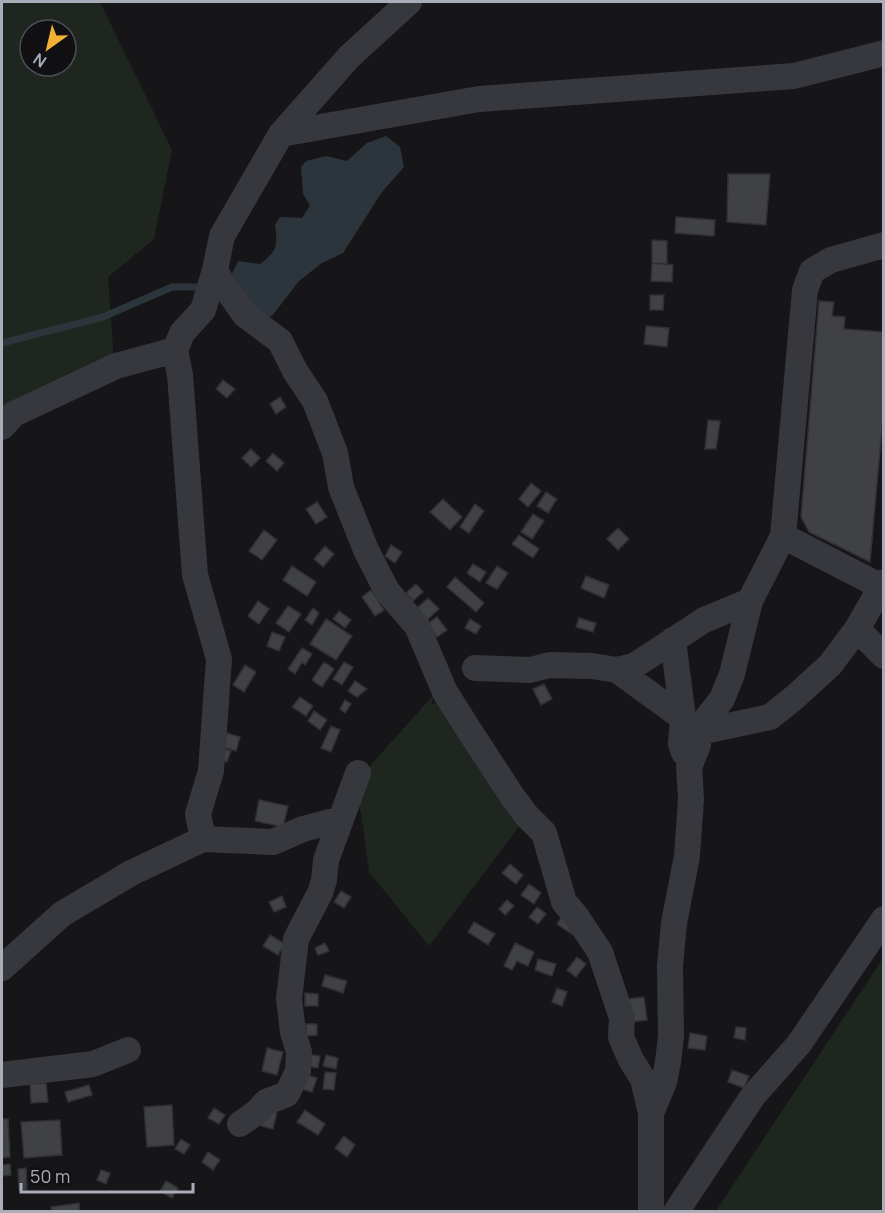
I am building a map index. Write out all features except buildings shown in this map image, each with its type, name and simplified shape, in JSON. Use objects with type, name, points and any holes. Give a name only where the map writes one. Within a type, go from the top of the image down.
[{"type":"street","points":[[203,839],[198,814],[211,771],[219,659],[195,575],[180,375],[176,350],[182,333],[203,310],[222,236],[281,134],[349,57],[409,2]]},
{"type":"street","points":[[281,134],[479,99],[794,76],[884,53]]},
{"type":"street","points":[[692,727],[722,699],[732,674],[750,601],[783,536],[805,290],[812,271],[831,260],[884,245]]},
{"type":"street","points":[[215,270],[245,315],[280,341],[295,371],[315,401],[335,453],[340,487],[366,550],[387,591],[417,626],[445,692],[505,786],[527,816],[544,833],[564,902],[576,915],[600,952],[622,1018],[621,1037],[631,1060],[644,1079],[651,1113],[651,1212]]},
{"type":"street","points":[[2,427],[14,414],[116,366],[176,350]]},
{"type":"street","points":[[617,670],[692,727],[770,717],[830,665],[857,629],[882,584],[783,536]]},
{"type":"street","points":[[475,668],[531,670],[550,665],[592,666],[617,670],[634,666],[704,620],[750,601]]},
{"type":"street","points":[[857,629],[884,656]]},
{"type":"street","points":[[651,1113],[664,1082],[668,1062],[671,1036],[670,966],[674,923],[687,856],[691,799],[689,767],[698,745],[673,640]]},
{"type":"street","points":[[240,1124],[257,1112],[266,1102],[287,1094],[298,1071],[299,1052],[293,1032],[289,999],[296,939],[320,893],[326,860],[358,773]]},
{"type":"street","points":[[2,968],[62,914],[131,873],[203,839],[273,842],[303,829],[341,819]]},
{"type":"street","points":[[675,1212],[753,1096],[799,1044],[884,919]]},
{"type":"street","points":[[2,1075],[93,1064],[128,1050]]},
{"type":"shaded area","points":[[2,2],[100,2],[172,150],[154,239],[108,277],[114,362],[2,421]]},
{"type":"shaded area","points":[[386,136],[400,147],[404,167],[382,192],[343,253],[322,263],[299,281],[272,316],[264,318],[229,280],[238,261],[260,264],[270,255],[275,248],[275,225],[280,217],[302,218],[310,205],[303,194],[301,167],[306,161],[326,156],[347,161],[367,143]]},
{"type":"shaded area","points":[[436,692],[431,706],[445,692],[527,816],[429,946],[369,872],[356,792],[369,767]]},
{"type":"shaded area","points":[[883,958],[883,1211],[716,1211]]},
{"type":"waterway","points":[[2,343],[103,317],[172,287],[204,287]]}]
